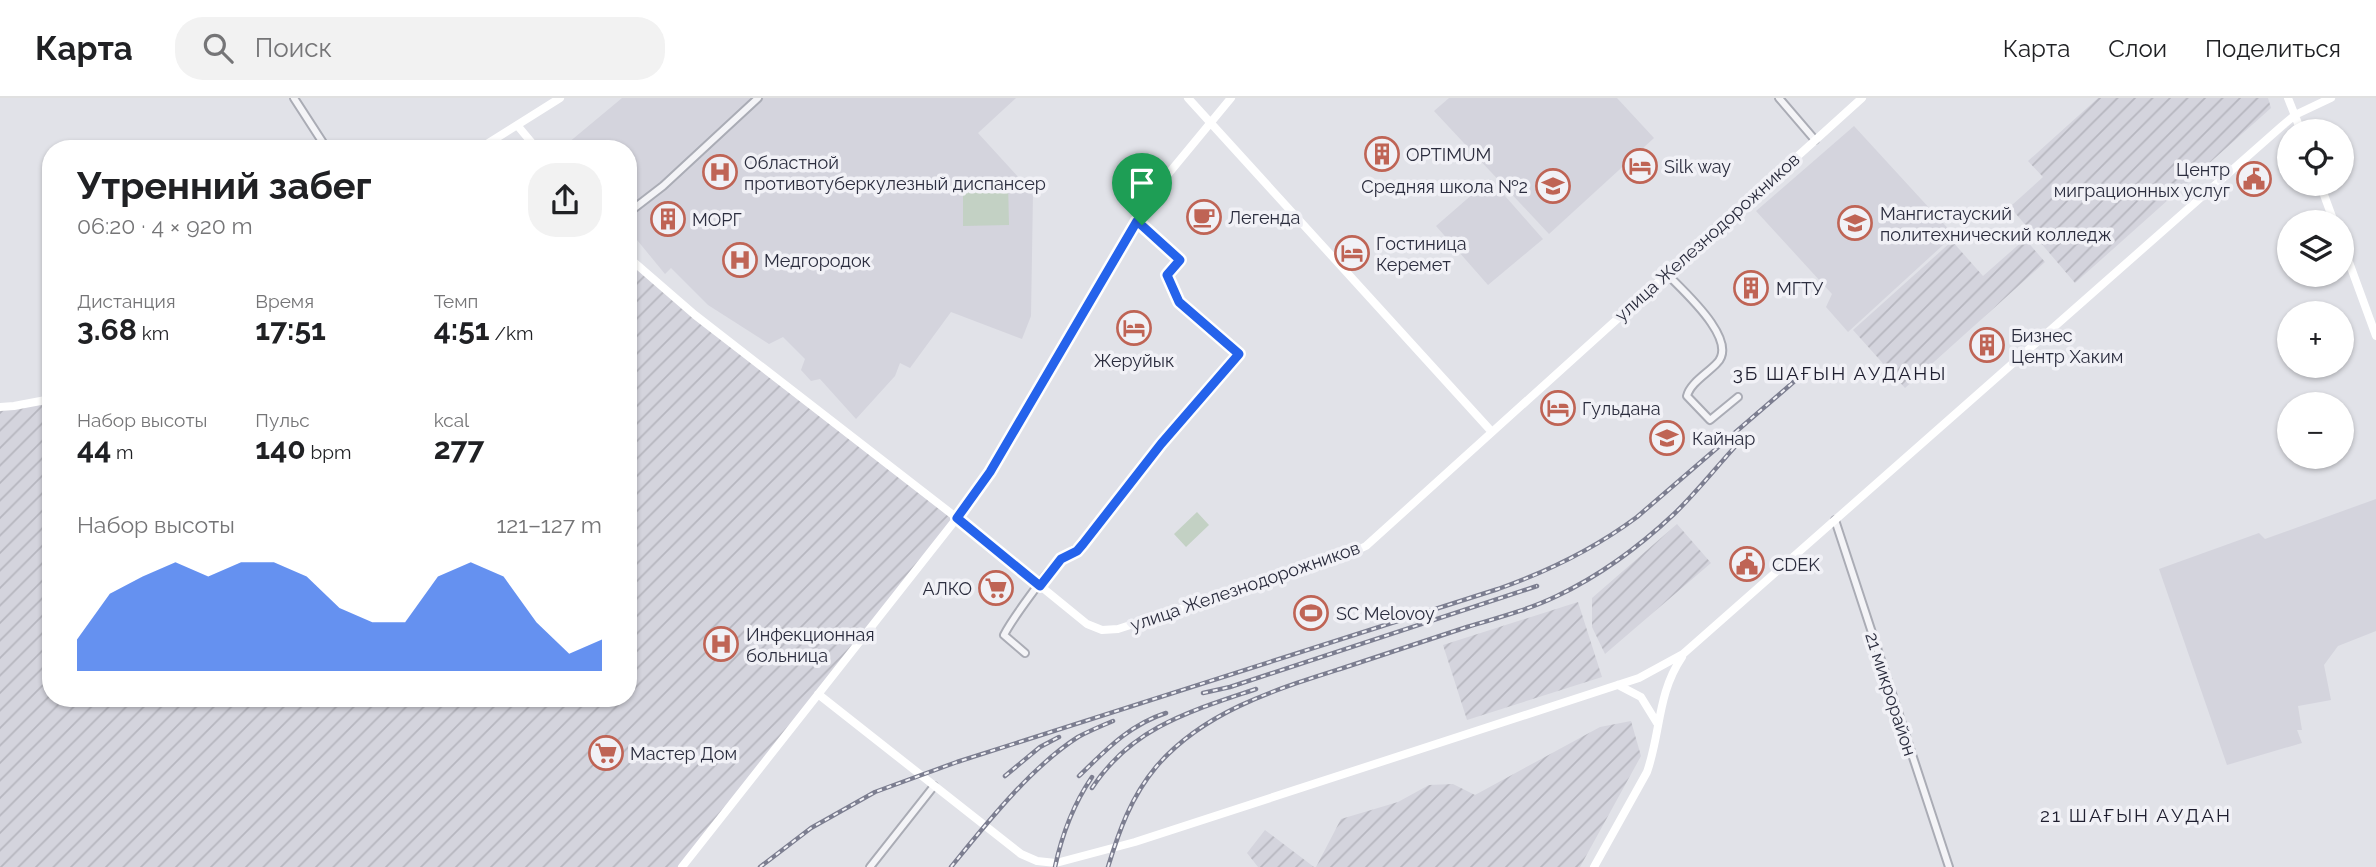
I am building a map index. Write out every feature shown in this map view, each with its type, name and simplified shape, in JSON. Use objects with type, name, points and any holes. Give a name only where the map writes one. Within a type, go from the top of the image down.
[{"type":"main road","points":[[493,140],[560,98]]},
{"type":"main road","points":[[1188,98],[1492,432]]},
{"type":"main road","points":[[682,867],[957,518],[990,472],[1155,190],[1231,98]]},
{"type":"main road","name":"улица Железнодорожников","points":[[637,265],[702,321],[957,518],[1087,624],[1102,630],[1118,629],[1349,554],[1366,546],[1862,98]]},
{"type":"main road","points":[[2288,98],[2296,119]]},
{"type":"main road","points":[[818,694],[1021,854],[1037,862],[1067,861],[1148,838],[1639,678],[1684,654],[2295,115],[2331,98]]},
{"type":"main road","points":[[517,125],[530,140]]},
{"type":"main road","points":[[2354,276],[2376,336]]},
{"type":"main road","points":[[0,407],[42,401]]},
{"type":"main road","points":[[1594,867],[1647,772],[1668,681],[1684,654]]},
{"type":"main road","points":[[1618,685],[1641,697],[1658,724]]},
{"type":"street","points":[[295,98],[321,140]]},
{"type":"street","points":[[637,206],[663,186],[758,98]]},
{"type":"street","points":[[1779,98],[1815,140]]},
{"type":"street","points":[[1024,653],[1004,635],[1061,559],[1077,551],[1161,444],[1239,354],[1179,302],[1167,275],[1180,260],[1137,221]]},
{"type":"street","points":[[1666,273],[1717,328],[1722,355],[1689,389],[1688,396],[1710,420],[1738,397]]},
{"type":"street","name":"21 микрорайон","points":[[1835,520],[1950,867]]},
{"type":"street","points":[[870,867],[934,786]]},
{"type":"shaded area","name":"Медгородок","points":[[622,98],[1016,98],[978,133],[1033,193],[1031,316],[1022,339],[951,312],[910,368],[900,363],[895,376],[856,419],[820,379],[811,381],[801,370],[805,359],[783,337],[769,344],[708,305],[671,268],[665,274],[637,240],[637,140],[572,140]]},
{"type":"shaded area","name":"Средняя школа №2","points":[[1449,98],[1617,98],[1654,138],[1549,234],[1434,111]]},
{"type":"shaded area","points":[[2098,98],[2268,98],[2271,108],[2075,283],[2010,207],[2043,177],[2028,161]]},
{"type":"shaded area","name":"Мангистауский политехнический колледж","points":[[1854,126],[1954,235],[1848,332],[1826,307],[1832,294],[1756,211]]},
{"type":"shaded area","points":[[1490,179],[1543,239],[1488,285],[1436,226]]},
{"type":"shaded area","points":[[2025,239],[2045,262],[1905,388],[1853,330],[1952,241],[1983,276]]},
{"type":"shaded area","points":[[637,266],[957,518],[682,867],[0,867],[0,407],[42,398],[42,707],[637,707]]},
{"type":"shaded area","points":[[2376,499],[2376,631],[2338,646],[2324,665],[2331,700],[2298,706],[2302,730],[2297,730],[2302,743],[2227,765],[2159,569],[2259,533],[2265,539]]},
{"type":"shaded area","points":[[1677,524],[1711,563],[1605,654],[1592,627],[1592,598]]},
{"type":"shaded area","points":[[1578,602],[1602,677],[1467,720],[1443,645]]},
{"type":"shaded area","points":[[1631,721],[1641,756],[1580,867],[1316,867],[1341,819],[1398,802],[1429,785],[1453,784],[1475,795],[1600,727]]},
{"type":"shaded area","points":[[1265,830],[1314,867],[1258,867],[1247,853]]},
{"type":"green space","points":[[963,180],[1008,181],[1009,225],[963,226]]},
{"type":"green space","points":[[1197,512],[1209,525],[1186,547],[1174,534]]},
{"type":"railway","points":[[760,867],[811,828],[875,792],[957,762],[1498,589],[1553,567],[1588,549],[1637,517],[1804,373]]},
{"type":"railway","points":[[1108,867],[1121,827],[1147,778],[1195,731],[1217,717],[1265,695],[1524,610],[1573,588],[1618,560],[1661,526],[1745,436]]},
{"type":"railway","points":[[1203,693],[1230,687],[1537,586]]},
{"type":"railway","points":[[1092,788],[1108,767],[1144,736],[1186,714],[1256,689]]},
{"type":"railway","points":[[1079,776],[1129,731],[1166,713]]},
{"type":"railway","points":[[951,867],[1010,797],[1043,764],[1078,737],[1113,721]]},
{"type":"railway","points":[[1005,776],[1040,747],[1059,737]]},
{"type":"railway","points":[[1055,867],[1069,820],[1092,777]]},
{"type":"place","name":"OPTIMUM","points":[[1382,154]]},
{"type":"place","name":"Silk way","points":[[1640,166]]},
{"type":"place","name":"Областной противотуберкулезный диспансер","points":[[720,172]]},
{"type":"place","name":"Центр миграционных услуг","points":[[2254,179]]},
{"type":"place","name":"Средняя школа №2","points":[[1553,186]]},
{"type":"place","name":"Легенда","points":[[1204,217]]},
{"type":"place","name":"МОРГ","points":[[668,219]]},
{"type":"place","name":"Мангистауский политехнический колледж","points":[[1855,223]]},
{"type":"place","name":"Гостиница Керемет","points":[[1352,253]]},
{"type":"place","name":"Медгородок","points":[[740,260]]},
{"type":"place","name":"МГТУ","points":[[1751,288]]},
{"type":"place","name":"Жеруйык","points":[[1134,328]]},
{"type":"place","name":"Бизнес Центр Хаким","points":[[1987,345]]},
{"type":"place","name":"Гульдана","points":[[1558,408]]},
{"type":"place","name":"Кайнар","points":[[1667,438]]},
{"type":"place","name":"CDEK","points":[[1747,564]]},
{"type":"place","name":"АЛКО","points":[[996,588]]},
{"type":"place","name":"SC Melovoy","points":[[1311,613]]},
{"type":"place","name":"Инфекционная больница","points":[[721,644]]},
{"type":"place","name":"Мастер Дом","points":[[606,753]]},
{"type":"district","name":"3Б ШАҒЫН АУДАНЫ","points":[[1840,373]]},
{"type":"district","name":"21 ШАҒЫН АУДАН","points":[[2136,815]]},
{"type":"route","points":[[1137,221],[1142,225],[1180,260],[1167,275],[1179,302],[1239,354],[1161,444],[1077,551],[1061,559],[1040,586],[957,518],[990,472],[1137,221]]}]
